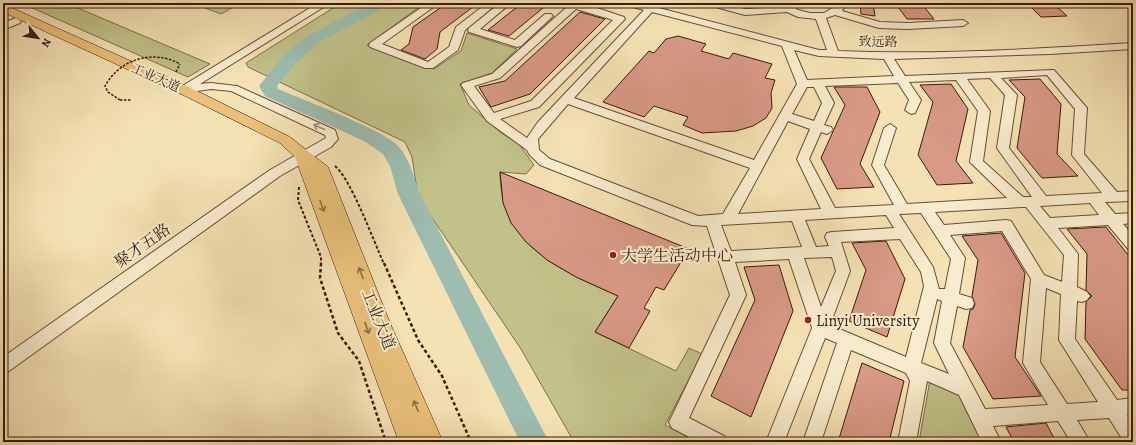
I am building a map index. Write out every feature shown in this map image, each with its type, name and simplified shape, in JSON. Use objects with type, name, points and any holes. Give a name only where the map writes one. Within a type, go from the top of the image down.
[{"type":"main road","name":"工业大道","points":[[3,8],[180,92],[277,146],[303,156],[322,171],[380,323],[432,442]]},
{"type":"main road","name":"工业大道","points":[[3,16],[180,92]]},
{"type":"main road","name":"工业大道","points":[[303,156],[410,442]]},
{"type":"street","points":[[180,92],[325,3]]},
{"type":"street","points":[[434,3],[374,45],[429,66],[454,48],[460,28],[493,3]]},
{"type":"street","points":[[473,30],[506,3]]},
{"type":"street","name":"致远路","points":[[629,3],[787,46],[819,53],[887,56],[1050,51],[1133,46]]},
{"type":"street","points":[[670,3],[655,10],[566,99],[532,139],[533,151],[544,162],[697,222],[1133,196]]},
{"type":"street","points":[[712,3],[745,12],[785,6],[806,15],[820,16],[837,8],[879,25],[908,26],[963,23]]},
{"type":"street","points":[[517,44],[570,4]]},
{"type":"street","points":[[533,148],[491,118],[467,84],[496,76],[532,48],[570,4]]},
{"type":"street","points":[[491,118],[535,104],[620,19],[570,4]]},
{"type":"street","points":[[820,16],[834,54]]},
{"type":"street","points":[[3,28],[16,21]]},
{"type":"street","points":[[463,26],[532,48]]},
{"type":"street","points":[[787,46],[803,84]]},
{"type":"street","points":[[887,56],[915,100],[911,110]]},
{"type":"street","points":[[803,84],[1050,72],[1081,108],[1078,155],[1114,198]]},
{"type":"street","points":[[993,75],[1011,95],[976,162],[1031,203]]},
{"type":"street","points":[[960,76],[1000,116],[1003,148],[1031,203],[1071,254],[1076,293],[1067,340],[1133,438]]},
{"type":"street","points":[[818,83],[828,103],[822,128],[803,159],[831,214]]},
{"type":"street","points":[[727,220],[803,84]]},
{"type":"street","name":"聚才五路","points":[[3,366],[275,173],[303,156],[327,144],[332,139],[331,133],[233,88],[212,86],[180,92]]},
{"type":"street","points":[[566,99],[758,166]]},
{"type":"street","points":[[785,116],[822,128]]},
{"type":"street","points":[[890,128],[878,165],[897,210],[904,233],[928,271],[932,286],[912,367],[919,380],[907,442]]},
{"type":"street","points":[[1094,199],[1133,245]]},
{"type":"street","points":[[926,209],[958,258],[942,344],[992,442]]},
{"type":"street","points":[[796,216],[811,253]]},
{"type":"street","points":[[1046,223],[1133,218]]},
{"type":"street","points":[[712,221],[726,257],[738,295],[678,422],[718,442]]},
{"type":"street","points":[[940,231],[1006,225],[1039,279],[1031,363],[1081,442]]},
{"type":"street","points":[[775,442],[843,271],[838,251],[832,237],[904,233]]},
{"type":"street","points":[[726,257],[838,251]]},
{"type":"street","points":[[795,254],[820,328],[965,389]]},
{"type":"street","points":[[1039,279],[1076,293]]},
{"type":"street","points":[[931,290],[966,303]]},
{"type":"street","points":[[812,442],[846,340]]},
{"type":"street","points":[[980,418],[1113,409],[1133,406]]},
{"type":"path","points":[[132,100],[120,100],[108,92],[105,86],[107,80],[123,66],[138,60],[156,56],[168,57],[180,64],[176,72]]},
{"type":"path","points":[[328,164],[340,170],[353,194],[418,340],[442,376],[471,442]]},
{"type":"path","points":[[300,185],[298,200],[321,257],[320,278],[338,333],[359,361],[386,442]]},
{"type":"green space","points":[[21,3],[66,3],[210,64],[188,77]]},
{"type":"green space","points":[[192,3],[241,3],[221,14]]},
{"type":"green space","points":[[341,3],[425,3],[367,45],[434,69],[461,51],[467,33],[517,49],[492,73],[460,84],[469,105],[500,132],[519,144],[534,165],[526,174],[500,172],[503,198],[510,219],[522,237],[537,252],[555,265],[618,296],[595,332],[676,371],[689,348],[702,354],[665,425],[698,442],[574,442],[521,349],[418,197],[412,157],[405,142],[248,67],[246,63]]},
{"type":"green space","points":[[930,380],[959,392],[986,442],[919,442]]},
{"type":"building","points":[[447,3],[478,3],[440,32],[437,49],[425,59],[401,50],[409,44],[413,27]]},
{"type":"building","points":[[522,3],[549,3],[509,36],[488,30]]},
{"type":"building","points":[[860,3],[873,3],[875,16],[861,14]]},
{"type":"building","points":[[895,3],[921,3],[934,19],[907,19]]},
{"type":"building","points":[[1027,3],[1053,3],[1067,16],[1041,17]]},
{"type":"building","points":[[580,12],[605,19],[530,94],[491,107],[479,87],[505,81]]},
{"type":"building","points":[[678,36],[706,44],[701,51],[729,59],[733,53],[772,64],[765,78],[775,80],[771,93],[772,108],[766,118],[753,126],[736,131],[702,133],[683,125],[688,117],[654,106],[644,117],[603,102],[649,51],[654,53],[666,39]]},
{"type":"building","points":[[1040,79],[1061,104],[1057,154],[1078,176],[1042,178],[1017,148],[1025,97],[1009,80]]},
{"type":"building","points":[[951,84],[968,109],[956,161],[973,183],[937,185],[918,155],[933,102],[920,85]]},
{"type":"building","points":[[834,87],[867,87],[880,112],[860,164],[874,187],[837,189],[821,158],[845,105]]},
{"type":"building","name":"大学生活动中心","points":[[500,172],[689,249],[664,290],[656,287],[644,308],[650,311],[629,348],[595,332],[618,296],[576,277],[547,260],[526,242],[511,223],[503,203]]},
{"type":"building","points":[[1106,227],[1133,261],[1133,390],[1122,390],[1085,339],[1086,302],[1092,296],[1086,290],[1087,254],[1067,229]]},
{"type":"building","points":[[1001,233],[1025,273],[1015,357],[1041,396],[993,399],[963,347],[970,310],[973,309],[975,304],[972,296],[978,260],[962,236]]},
{"type":"building","points":[[886,241],[905,279],[887,337],[849,321],[866,270],[852,243]]},
{"type":"building","points":[[779,265],[793,311],[751,417],[711,396],[755,300],[744,267]]},
{"type":"building","points":[[862,363],[904,381],[889,442],[838,442]]},
{"type":"building","points":[[1046,423],[1056,442],[1014,442],[1006,427]]},
{"type":"waterway","points":[[381,3],[312,40],[290,59],[268,86],[271,92],[371,137],[391,150],[400,166],[409,194],[535,442]]},
{"type":"place","name":"大学生活动中心","points":[[613,255]]},
{"type":"place","name":"Linyi University","points":[[808,320]]}]
